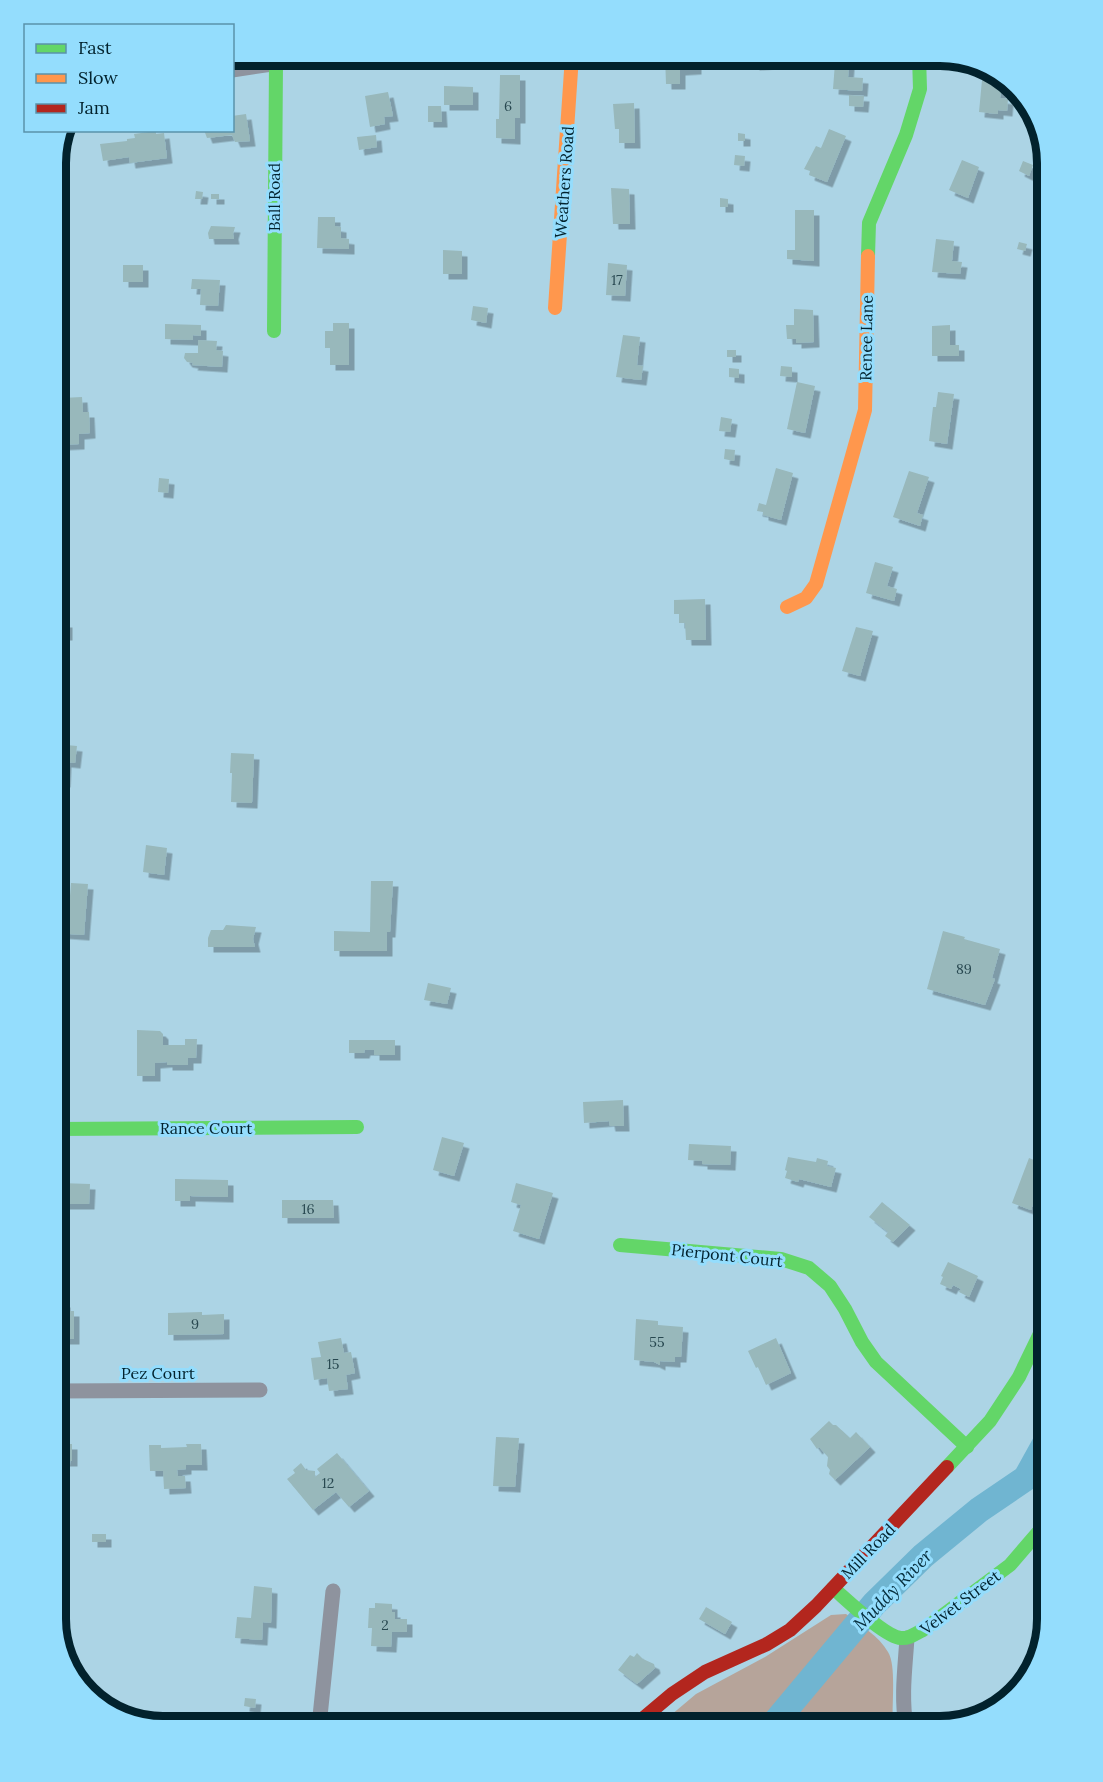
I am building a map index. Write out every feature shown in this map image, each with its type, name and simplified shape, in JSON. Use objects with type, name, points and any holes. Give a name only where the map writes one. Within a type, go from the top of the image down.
[{"type":"street","points":[[234,70],[257,66]]},
{"type":"street","name":"Ball Road","points":[[274,331],[276,66]]},
{"type":"street","name":"Weathers Road","points":[[555,308],[571,66]]},
{"type":"street","name":"Renee Lane","points":[[787,607],[802,603],[812,593],[818,578],[865,410],[869,223],[906,135],[920,89],[919,66]]},
{"type":"street","name":"Rance Court","points":[[66,1129],[357,1127]]},
{"type":"street","name":"Pierpont Court","points":[[620,1245],[781,1259],[809,1268],[830,1286],[876,1362],[967,1447]]},
{"type":"street","name":"Mill Road","points":[[645,1716],[672,1694],[705,1672],[767,1644],[790,1630],[967,1447],[1001,1407],[1037,1340]]},
{"type":"street","name":"Pez Court","points":[[66,1392],[260,1390]]},
{"type":"street","name":"Velvet Street","points":[[832,1588],[878,1626],[898,1638],[907,1638],[923,1630],[1010,1565],[1037,1534]]},
{"type":"street","points":[[320,1716],[333,1591]]},
{"type":"street","points":[[904,1716],[902,1684],[907,1638]]},
{"type":"shaded area","points":[[846,1614],[869,1631],[888,1652],[893,1677],[893,1716],[670,1716],[696,1694],[765,1657],[831,1615]]},
{"type":"building","points":[[665,66],[696,66],[696,69],[680,70],[680,84],[666,84]]},
{"type":"building","points":[[835,66],[849,66],[848,77],[863,78],[862,91],[833,89]]},
{"type":"building","points":[[500,75],[520,75],[520,118],[515,118],[515,139],[496,138]]},
{"type":"building","points":[[985,77],[1001,88],[1000,98],[1008,99],[1007,111],[998,110],[998,114],[979,112],[982,80],[985,81]]},
{"type":"building","points":[[444,86],[473,87],[473,105],[444,105]]},
{"type":"building","points":[[388,92],[393,116],[384,117],[385,124],[370,127],[365,96]]},
{"type":"building","points":[[849,95],[864,96],[863,107],[849,106]]},
{"type":"building","points":[[634,103],[635,143],[619,143],[619,129],[615,129],[613,104]]},
{"type":"building","points":[[428,106],[441,106],[442,122],[428,122]]},
{"type":"building","points":[[246,114],[250,141],[235,142],[232,135],[207,138],[205,132],[234,132],[234,116]]},
{"type":"building","points":[[829,129],[846,136],[827,182],[809,175],[810,171],[804,169],[816,146],[821,148]]},
{"type":"building","points":[[164,133],[167,158],[130,163],[129,157],[103,161],[100,144],[127,141],[127,139],[135,138],[134,134]]},
{"type":"building","points":[[738,133],[745,134],[745,141],[738,141]]},
{"type":"building","points":[[376,135],[377,147],[359,150],[357,137]]},
{"type":"building","points":[[735,155],[745,156],[744,166],[734,165]]},
{"type":"building","points":[[962,160],[979,167],[968,198],[949,190]]},
{"type":"building","points":[[1023,161],[1033,165],[1029,176],[1019,171]]},
{"type":"building","points":[[611,188],[629,189],[630,224],[613,224]]},
{"type":"building","points":[[196,191],[203,192],[202,199],[195,199]]},
{"type":"building","points":[[211,194],[219,194],[219,199],[211,199]]},
{"type":"building","points":[[720,198],[728,199],[728,207],[720,207]]},
{"type":"building","points":[[795,210],[814,210],[814,261],[787,259],[787,250],[795,250]]},
{"type":"building","points":[[318,217],[335,217],[335,226],[341,227],[341,238],[349,239],[349,249],[317,248]]},
{"type":"building","points":[[211,226],[235,227],[234,239],[209,239],[208,233]]},
{"type":"building","points":[[936,239],[954,241],[952,261],[962,262],[960,274],[932,272]]},
{"type":"building","points":[[1019,242],[1027,244],[1025,251],[1017,249]]},
{"type":"building","points":[[443,250],[462,251],[462,274],[443,274]]},
{"type":"building","points":[[608,263],[627,265],[625,296],[606,295]]},
{"type":"building","points":[[123,265],[143,265],[143,282],[123,282]]},
{"type":"building","points":[[192,279],[220,280],[218,306],[200,305],[201,289],[191,289]]},
{"type":"building","points":[[473,306],[488,308],[486,323],[471,320]]},
{"type":"building","points":[[794,309],[813,310],[814,342],[796,343],[796,339],[787,339],[786,325],[794,325]]},
{"type":"building","points":[[333,323],[349,323],[349,365],[330,365],[330,348],[325,348],[325,331],[333,331]]},
{"type":"building","points":[[165,324],[201,325],[201,336],[193,335],[193,340],[165,339]]},
{"type":"building","points":[[950,325],[950,345],[959,345],[959,356],[932,356],[932,326]]},
{"type":"building","points":[[623,335],[640,337],[637,365],[643,366],[641,380],[616,377]]},
{"type":"building","points":[[198,340],[217,341],[216,350],[223,351],[222,367],[192,365],[193,363],[187,362],[184,358],[185,353],[198,353]]},
{"type":"building","points":[[727,350],[736,350],[736,357],[727,357]]},
{"type":"building","points":[[781,366],[792,367],[792,377],[780,376]]},
{"type":"building","points":[[729,368],[739,369],[739,378],[729,377]]},
{"type":"building","points":[[797,382],[815,386],[805,433],[787,429]]},
{"type":"building","points":[[938,392],[954,394],[947,444],[929,441],[933,407],[936,407]]},
{"type":"building","points":[[82,397],[83,412],[89,412],[90,433],[79,434],[79,444],[66,445],[66,398]]},
{"type":"building","points":[[721,417],[732,419],[730,432],[719,431]]},
{"type":"building","points":[[725,449],[735,450],[734,461],[724,459]]},
{"type":"building","points":[[776,468],[793,473],[781,520],[757,511],[759,503],[766,505]]},
{"type":"building","points":[[909,471],[929,477],[917,513],[923,515],[920,526],[893,517]]},
{"type":"building","points":[[159,478],[169,479],[168,493],[158,492]]},
{"type":"building","points":[[875,562],[893,567],[887,586],[897,589],[894,601],[866,593]]},
{"type":"building","points":[[705,599],[706,640],[686,640],[685,623],[679,623],[679,614],[674,614],[674,600]]},
{"type":"building","points":[[856,627],[873,631],[860,676],[842,671]]},
{"type":"building","points":[[66,745],[77,746],[75,763],[66,762]]},
{"type":"building","points":[[231,753],[254,754],[252,803],[231,802]]},
{"type":"building","points":[[146,845],[167,848],[164,875],[143,872]]},
{"type":"building","points":[[371,881],[393,881],[387,951],[334,951],[334,931],[370,932]]},
{"type":"building","points":[[71,883],[88,884],[84,935],[66,934],[66,896],[70,896]]},
{"type":"building","points":[[226,925],[256,927],[253,939],[255,947],[208,947],[211,930],[223,930]]},
{"type":"building","points":[[943,931],[1000,949],[992,978],[995,979],[985,1005],[927,989]]},
{"type":"building","points":[[428,983],[451,988],[447,1004],[424,1000]]},
{"type":"building","points":[[137,1030],[160,1031],[163,1034],[163,1045],[185,1045],[185,1039],[197,1039],[196,1058],[188,1058],[188,1065],[155,1063],[155,1076],[137,1076]]},
{"type":"building","points":[[349,1040],[395,1040],[395,1055],[374,1055],[374,1050],[349,1053]]},
{"type":"building","points":[[623,1100],[624,1126],[610,1126],[609,1121],[584,1123],[583,1102]]},
{"type":"building","points":[[442,1137],[464,1143],[454,1176],[433,1170]]},
{"type":"building","points":[[689,1144],[731,1146],[730,1165],[702,1164],[702,1161],[688,1160]]},
{"type":"building","points":[[788,1157],[816,1162],[817,1158],[828,1161],[827,1166],[836,1168],[831,1187],[785,1178]]},
{"type":"building","points":[[1029,1158],[1037,1161],[1037,1193],[1031,1210],[1012,1203]]},
{"type":"building","points":[[175,1179],[228,1180],[228,1197],[190,1196],[190,1201],[175,1201]]},
{"type":"building","points":[[66,1183],[90,1184],[89,1204],[66,1204]]},
{"type":"building","points":[[516,1183],[553,1193],[539,1239],[513,1231],[521,1205],[511,1202]]},
{"type":"building","points":[[282,1200],[333,1200],[334,1218],[282,1218]]},
{"type":"building","points":[[882,1202],[910,1225],[893,1242],[885,1236],[888,1232],[869,1217]]},
{"type":"building","points":[[948,1262],[978,1276],[969,1297],[959,1292],[961,1289],[953,1285],[951,1289],[940,1284]]},
{"type":"building","points":[[66,1311],[74,1311],[74,1339],[66,1339]]},
{"type":"building","points":[[202,1312],[202,1315],[224,1314],[224,1334],[168,1335],[168,1313]]},
{"type":"building","points":[[636,1319],[658,1321],[658,1325],[683,1327],[681,1357],[675,1357],[675,1362],[660,1361],[660,1365],[654,1362],[634,1360]]},
{"type":"building","points":[[341,1338],[344,1353],[351,1352],[355,1373],[346,1375],[348,1389],[329,1391],[327,1378],[314,1380],[311,1358],[321,1357],[318,1342]]},
{"type":"building","points":[[776,1338],[791,1373],[766,1385],[748,1351]]},
{"type":"building","points":[[829,1421],[850,1438],[856,1432],[870,1447],[835,1480],[829,1474],[828,1457],[819,1447],[817,1449],[810,1439]]},
{"type":"building","points":[[496,1437],[519,1438],[515,1487],[493,1486]]},
{"type":"building","points":[[66,1444],[72,1444],[72,1461],[66,1461]]},
{"type":"building","points":[[186,1444],[201,1444],[202,1465],[186,1465],[186,1469],[177,1470],[178,1476],[185,1476],[186,1488],[164,1489],[163,1471],[150,1471],[149,1445],[161,1445],[161,1448],[187,1447]]},
{"type":"building","points":[[337,1453],[369,1491],[349,1507],[336,1492],[313,1510],[287,1479],[295,1473],[293,1470],[301,1463],[306,1470],[315,1471],[315,1477],[320,1473],[317,1469]]},
{"type":"building","points":[[92,1534],[106,1534],[106,1542],[92,1542]]},
{"type":"building","points":[[254,1586],[272,1588],[271,1623],[263,1622],[262,1640],[235,1638],[237,1617],[251,1618]]},
{"type":"building","points":[[375,1603],[392,1604],[395,1619],[407,1619],[407,1632],[392,1632],[391,1647],[371,1646],[372,1628],[368,1628],[369,1608],[375,1608]]},
{"type":"building","points":[[706,1607],[732,1622],[725,1634],[699,1619]]},
{"type":"building","points":[[637,1653],[654,1664],[655,1668],[637,1684],[618,1670],[630,1655],[634,1657]]},
{"type":"building","points":[[245,1698],[256,1699],[255,1708],[244,1706]]},
{"type":"waterway","name":"Muddy River","points":[[780,1716],[874,1604],[923,1556],[979,1510],[1026,1478],[1037,1458]]},
{"type":"traffic: fast","points":[[274,331],[276,66]]},
{"type":"traffic: fast","points":[[868,256],[869,223],[906,135],[920,89],[919,66]]},
{"type":"traffic: fast","points":[[66,1129],[357,1127]]},
{"type":"traffic: fast","points":[[620,1245],[781,1259],[809,1268],[830,1286],[876,1362],[967,1447]]},
{"type":"traffic: fast","points":[[947,1467],[990,1421],[1019,1377],[1037,1340]]},
{"type":"traffic: fast","points":[[833,1588],[886,1631],[894,1636],[907,1638],[923,1630],[1010,1565],[1037,1534]]},
{"type":"traffic: slow","points":[[555,308],[571,66]]},
{"type":"traffic: slow","points":[[787,607],[806,598],[816,584],[865,410],[868,256]]},
{"type":"traffic: jam","points":[[646,1716],[672,1694],[705,1672],[767,1644],[790,1630],[816,1606],[947,1467]]}]
